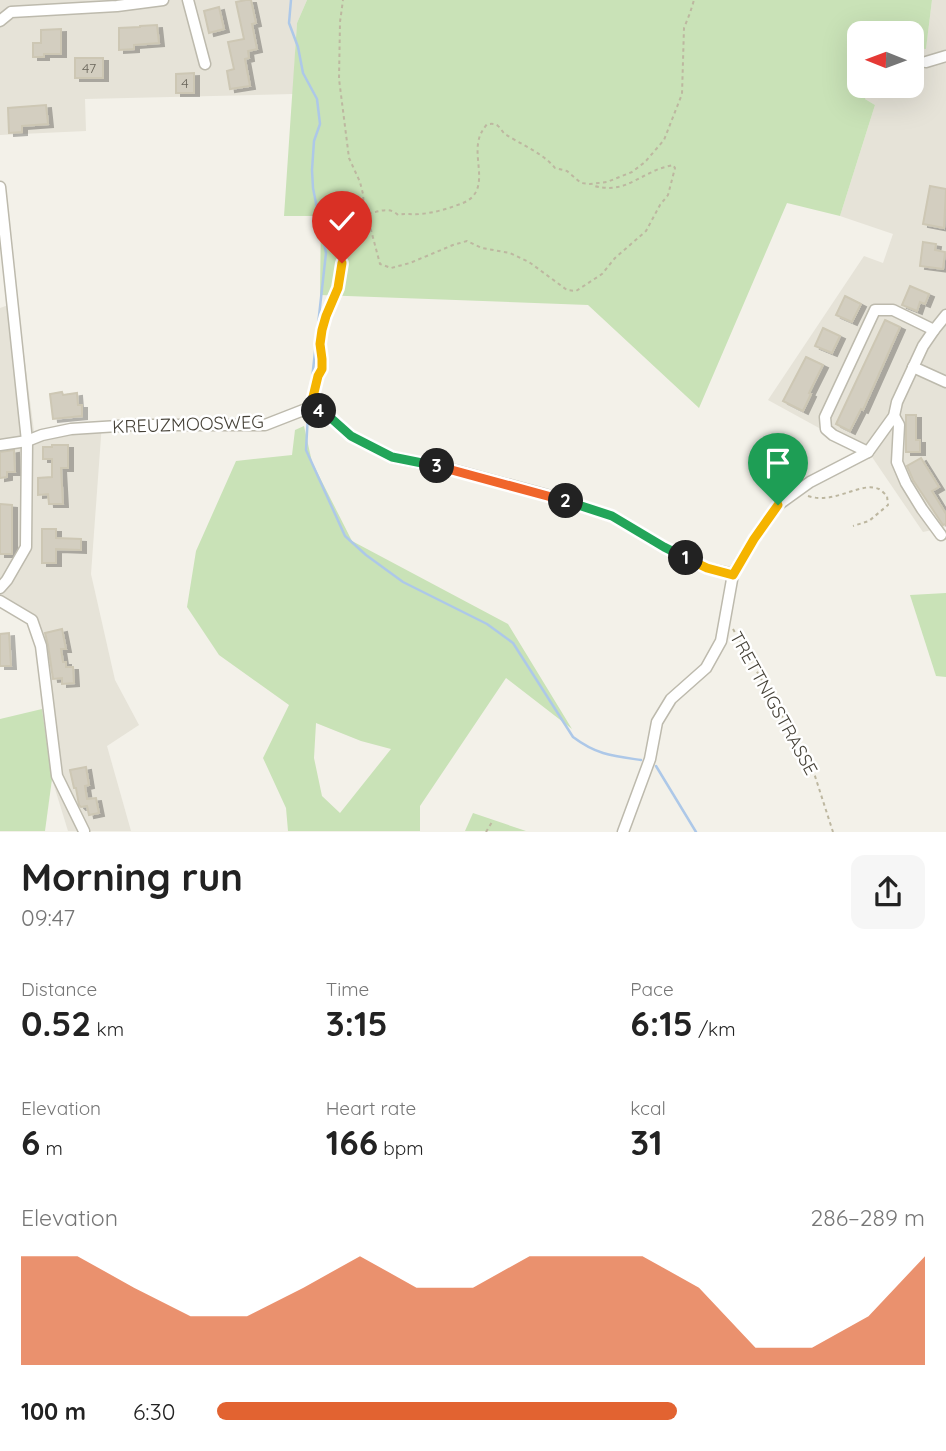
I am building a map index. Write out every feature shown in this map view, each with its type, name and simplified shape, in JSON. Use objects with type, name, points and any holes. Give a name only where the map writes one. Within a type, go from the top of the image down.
[{"type":"street","points":[[10,0],[11,12]]},
{"type":"street","points":[[0,21],[11,12],[163,0]]},
{"type":"street","points":[[188,0],[205,64]]},
{"type":"street","points":[[926,62],[946,56]]},
{"type":"street","points":[[0,187],[27,441],[26,547],[0,588]]},
{"type":"street","points":[[868,452],[826,429],[825,417],[875,310],[893,310],[934,330]]},
{"type":"street","name":"TRETTNIGSTRASSE","points":[[623,831],[650,759],[657,722],[671,699],[706,668],[721,641],[733,575],[754,539],[778,505],[810,482],[868,452],[894,416],[897,402],[913,367],[946,315]]},
{"type":"street","points":[[913,367],[946,382]]},
{"type":"street","name":"KREUZMOOSWEG","points":[[0,445],[71,429],[134,425],[265,425],[306,409],[317,410]]},
{"type":"street","points":[[317,410],[351,436],[392,457],[541,493],[612,516],[664,547],[707,568],[733,575]]},
{"type":"street","name":"TRETTNIGSTRASSE","points":[[894,416],[899,425],[897,462],[922,509],[941,535]]},
{"type":"street","points":[[0,601],[32,621],[41,646],[57,776],[85,831]]},
{"type":"path","points":[[342,0],[339,79],[349,158],[363,194],[364,209],[380,264],[391,268],[467,241],[482,248],[510,253],[529,262],[566,290],[576,291],[602,274],[615,258],[646,232],[668,194],[675,168],[673,165],[609,190],[580,183],[567,171],[555,167],[531,148],[501,132],[498,126],[487,124],[477,147],[480,169],[474,195],[445,209],[420,214],[398,215],[394,211],[384,209],[367,214]]},
{"type":"path","points":[[590,184],[607,182],[632,172],[646,162],[664,141],[682,94],[684,28],[694,0]]},
{"type":"path","points":[[317,410],[312,401],[322,369],[322,330],[338,288],[344,246],[354,217],[358,211],[364,209]]},
{"type":"path","points":[[797,492],[816,499],[833,498],[869,487],[880,489],[887,496],[888,505],[869,521],[853,526]]},
{"type":"path","name":"TRETTNIGSTRASSE","points":[[725,616],[814,773],[833,831]]},
{"type":"path","points":[[486,831],[492,822]]},
{"type":"shaded area","points":[[0,0],[307,0],[297,23],[293,94],[85,99],[86,131],[0,135]]},
{"type":"shaded area","points":[[932,0],[946,0],[946,527],[923,532],[872,457],[768,400],[864,256],[883,263],[893,234],[840,216],[875,105],[865,99],[924,98]]},
{"type":"shaded area","points":[[17,302],[34,431],[102,423],[91,574],[115,680],[139,725],[107,746],[131,831],[68,831],[52,779],[36,641],[29,623],[0,607],[0,308]]},
{"type":"green space","points":[[307,0],[932,0],[926,49],[924,21],[847,21],[847,98],[866,98],[875,105],[840,216],[787,203],[699,408],[588,305],[320,295],[321,216],[284,216],[297,23]]},
{"type":"green space","points":[[304,426],[312,462],[352,541],[508,624],[572,729],[506,678],[420,806],[420,831],[288,831],[286,808],[263,758],[289,705],[219,655],[187,607],[196,551],[236,461],[292,455],[295,430]],"holes":[[[316,723],[361,741],[391,749],[340,813],[322,796],[314,758]]]},
{"type":"green space","points":[[946,593],[946,677],[936,676],[910,595]]},
{"type":"green space","points":[[42,709],[52,779],[45,831],[0,831],[0,719]]},
{"type":"green space","points":[[473,813],[526,831],[465,831]]},
{"type":"building","points":[[251,0],[256,23],[252,24],[257,49],[248,51],[249,58],[245,59],[250,86],[230,89],[227,71],[234,69],[228,42],[244,39],[236,2]]},
{"type":"building","points":[[219,7],[224,29],[209,33],[204,11]]},
{"type":"building","points":[[157,25],[159,43],[134,45],[134,49],[119,50],[119,28]]},
{"type":"building","points":[[61,29],[61,54],[33,57],[33,43],[41,43],[41,30]]},
{"type":"building","points":[[75,58],[103,58],[103,78],[75,78]]},
{"type":"building","points":[[194,73],[194,93],[176,93],[176,74]]},
{"type":"building","points":[[46,105],[48,124],[22,126],[22,132],[9,133],[8,108]]},
{"type":"building","points":[[930,186],[946,189],[944,228],[923,224]]},
{"type":"building","points":[[923,242],[936,244],[935,250],[945,252],[943,269],[920,266]]},
{"type":"building","points":[[910,286],[929,294],[925,304],[920,302],[917,311],[902,305]]},
{"type":"building","points":[[845,296],[861,304],[852,322],[836,315]]},
{"type":"building","points":[[885,320],[900,327],[863,410],[861,409],[850,431],[836,424]]},
{"type":"building","points":[[823,328],[840,336],[832,353],[815,346]]},
{"type":"building","points":[[806,357],[823,365],[803,411],[783,401]]},
{"type":"building","points":[[62,392],[63,395],[77,393],[78,405],[82,405],[82,416],[53,419],[50,394]]},
{"type":"building","points":[[906,415],[916,415],[916,440],[920,440],[920,452],[906,452]]},
{"type":"building","points":[[68,445],[68,468],[61,468],[63,504],[49,504],[48,494],[38,495],[38,478],[52,477],[52,459],[43,459],[43,447]]},
{"type":"building","points":[[14,450],[15,472],[7,472],[7,477],[0,478],[0,452]]},
{"type":"building","points":[[921,458],[939,487],[932,491],[946,514],[946,524],[943,525],[913,480],[907,466]]},
{"type":"building","points":[[0,504],[12,505],[12,554],[0,554]]},
{"type":"building","points":[[42,529],[56,529],[56,538],[81,539],[81,550],[56,549],[56,563],[42,563]]},
{"type":"building","points":[[62,629],[66,649],[61,649],[63,662],[66,662],[66,667],[73,667],[74,683],[62,684],[62,678],[53,679],[45,633]]},
{"type":"building","points":[[9,633],[11,666],[0,666],[0,634]]},
{"type":"building","points":[[86,767],[89,785],[85,786],[87,799],[96,798],[99,813],[89,815],[87,806],[79,805],[70,770]]},
{"type":"waterway","points":[[291,0],[289,23],[298,47],[303,73],[317,99],[320,124],[314,141],[313,188],[326,253],[309,406]]},
{"type":"waterway","points":[[308,414],[306,450],[345,536],[403,582],[487,624],[513,643],[573,737],[598,751],[641,760]]},
{"type":"waterway","points":[[656,766],[696,832]]},
{"type":"route","points":[[342,263],[338,288],[322,330],[322,369],[312,401],[317,410],[351,436],[392,457],[454,470],[612,516],[664,547],[707,568],[733,575],[778,505]]}]
